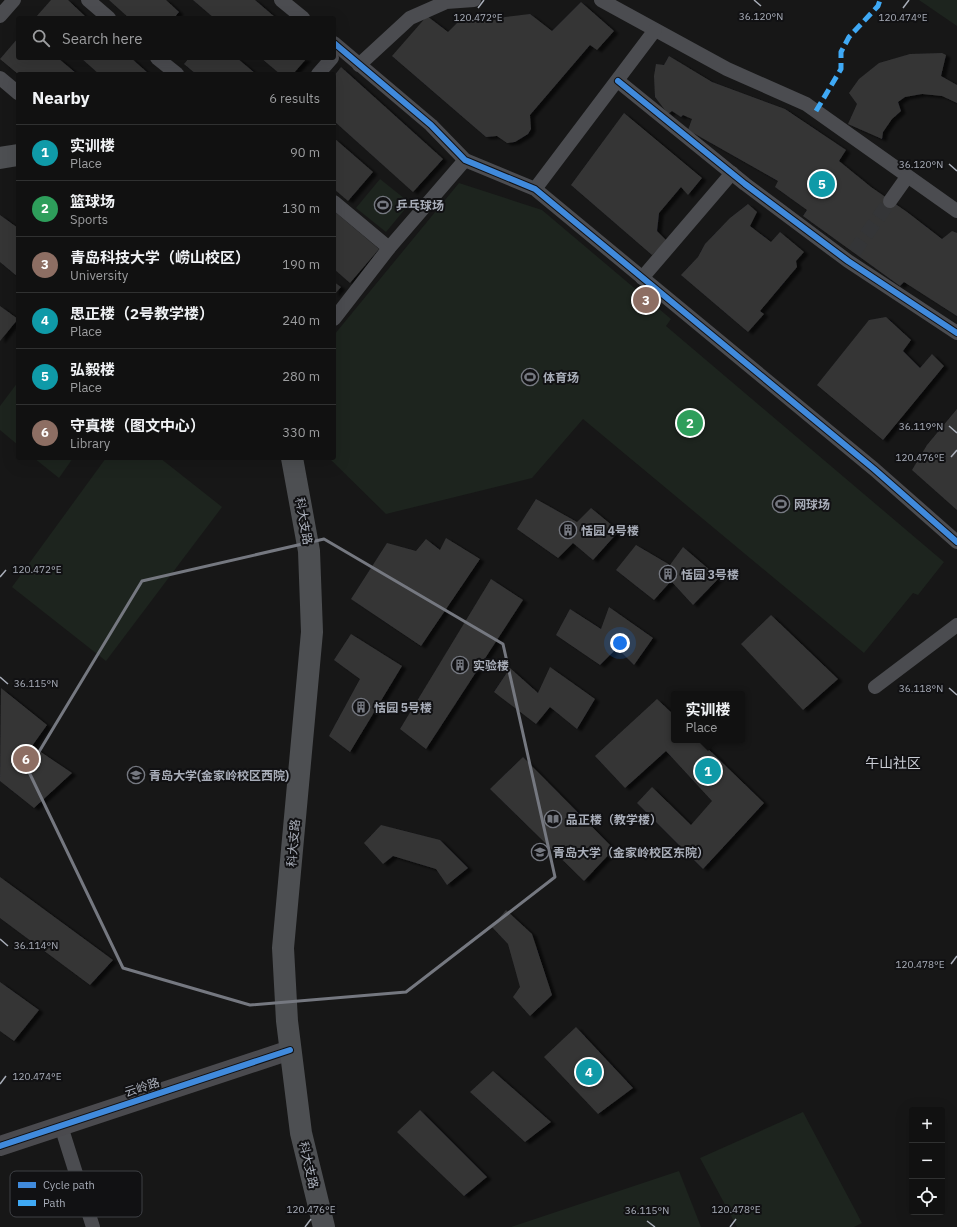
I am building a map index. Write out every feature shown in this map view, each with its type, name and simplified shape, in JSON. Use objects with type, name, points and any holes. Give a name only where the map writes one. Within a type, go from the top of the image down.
[{"type":"main road","points":[[0,158],[16,155]]},
{"type":"main road","points":[[0,172],[16,170]]},
{"type":"main road","name":"科大支路","points":[[279,460],[284,478],[296,555],[297,633],[270,946],[284,1052],[301,1133],[324,1227]]},
{"type":"main road","name":"科大支路","points":[[292,460],[310,551],[312,632],[284,948],[284,1052],[287,1132],[310,1227]]},
{"type":"street","points":[[0,16],[14,0]]},
{"type":"street","points":[[88,0],[107,16]]},
{"type":"street","points":[[281,0],[301,16]]},
{"type":"street","points":[[360,65],[410,18],[446,2],[474,0]]},
{"type":"street","points":[[601,0],[727,69],[806,104],[957,211]]},
{"type":"street","points":[[535,188],[618,82],[655,30]]},
{"type":"street","points":[[336,52],[360,65],[431,125],[465,160],[535,188],[642,278],[880,473],[957,542]]},
{"type":"street","points":[[159,60],[174,72]]},
{"type":"street","points":[[319,72],[328,60]]},
{"type":"street","points":[[0,78],[16,91]]},
{"type":"street","points":[[618,82],[732,173],[957,333]]},
{"type":"street","points":[[336,316],[389,248],[465,160]]},
{"type":"street","points":[[642,278],[732,173]]},
{"type":"street","points":[[890,201],[907,177]]},
{"type":"street","points":[[336,204],[389,248]]},
{"type":"street","points":[[874,687],[957,625]]},
{"type":"street","name":"云岭路","points":[[0,1146],[284,1052]]},
{"type":"street","points":[[61,1126],[75,1171]]},
{"type":"street","points":[[90,1217],[93,1227]]},
{"type":"highlighted area","points":[[324,539],[503,644],[555,877],[406,992],[250,1005],[123,968],[28,770],[142,581]]},
{"type":"shaded area","points":[[919,0],[957,0],[957,26]]},
{"type":"shaded area","name":"乒乓球场","points":[[380,179],[410,203],[386,232],[356,208]]},
{"type":"shaded area","name":"体育场","points":[[459,183],[542,210],[671,319],[666,326],[944,562],[918,595],[913,593],[864,653],[583,419],[532,478],[386,514],[331,460],[336,460],[336,333]]},
{"type":"shaded area","points":[[16,385],[16,443],[0,430],[0,406]]},
{"type":"shaded area","points":[[36,460],[72,460],[59,478]]},
{"type":"shaded area","points":[[105,460],[163,460],[222,507],[106,661],[12,587]]},
{"type":"shaded area","points":[[803,1112],[862,1223],[854,1227],[737,1227],[700,1158]]},
{"type":"shaded area","points":[[679,1171],[701,1227],[511,1227]]},
{"type":"building","points":[[51,0],[68,0],[85,16],[37,16]]},
{"type":"building","points":[[109,0],[166,0],[179,12],[176,16],[127,16]]},
{"type":"building","points":[[193,0],[255,0],[274,16],[212,16]]},
{"type":"building","points":[[581,2],[614,31],[597,50],[590,45],[530,115],[531,129],[528,134],[515,142],[507,143],[497,136],[486,137],[392,56],[427,16],[448,32],[457,23],[530,14],[552,31]]},
{"type":"building","points":[[16,40],[16,60],[60,60],[75,72],[16,72],[0,59]]},
{"type":"building","points":[[942,53],[946,55],[941,76],[957,85],[957,103],[942,96],[922,94],[905,97],[898,102],[901,111],[892,119],[883,132],[882,139],[848,124],[857,104],[849,93],[859,79],[879,63],[910,54]]},
{"type":"building","points":[[669,56],[712,82],[785,109],[846,150],[839,161],[871,187],[942,239],[952,231],[957,233],[957,316],[904,282],[900,286],[803,216],[807,210],[775,187],[778,181],[688,130],[692,119],[683,115],[681,117],[672,111],[668,114],[655,97],[654,76],[656,64],[664,65]]},
{"type":"building","points":[[83,60],[133,60],[147,72],[97,72]]},
{"type":"building","points":[[187,60],[239,60],[254,72],[194,72],[184,64]]},
{"type":"building","points":[[263,60],[305,60],[295,72],[278,72]]},
{"type":"building","points":[[341,67],[443,159],[413,192],[336,123],[336,73]]},
{"type":"building","points":[[624,113],[702,178],[688,195],[681,187],[659,213],[657,231],[667,241],[652,255],[571,185]]},
{"type":"building","points":[[336,140],[373,172],[348,201],[336,191]]},
{"type":"building","points":[[748,204],[757,212],[750,226],[771,242],[780,232],[804,252],[796,261],[797,267],[760,311],[764,314],[748,332],[681,275],[698,257],[705,244],[730,218]]},
{"type":"building","points":[[336,213],[379,249],[350,283],[336,271]]},
{"type":"building","points":[[0,215],[16,227],[16,275],[0,262]]},
{"type":"building","points":[[336,283],[341,287],[336,293]]},
{"type":"building","points":[[0,306],[16,318],[16,321],[0,341]]},
{"type":"building","points":[[886,317],[911,340],[903,351],[920,368],[932,354],[944,366],[883,440],[817,385],[869,320]]},
{"type":"building","points":[[957,409],[957,510],[912,470],[927,445]]},
{"type":"building","name":"恬园 4号楼","points":[[536,499],[577,522],[591,508],[619,531],[593,560],[573,543],[558,558],[517,529]]},
{"type":"building","points":[[446,538],[480,559],[421,646],[351,599],[387,543],[416,551],[426,539],[440,550]]},
{"type":"building","name":"恬园 3号楼","points":[[636,545],[670,565],[683,547],[719,578],[693,605],[671,581],[654,600],[616,570]]},
{"type":"building","name":"实验楼","points":[[491,579],[523,600],[426,749],[400,729]]},
{"type":"building","points":[[609,607],[653,638],[634,665],[617,648],[600,665],[556,635],[570,609],[601,629]]},
{"type":"building","points":[[771,615],[838,679],[803,710],[741,644]]},
{"type":"building","name":"恬园 5号楼","points":[[351,634],[402,666],[350,752],[329,736],[360,679],[334,660]]},
{"type":"building","points":[[550,667],[595,699],[577,729],[550,707],[536,724],[494,692],[510,668],[538,693]]},
{"type":"building","points":[[1,688],[47,725],[32,746],[72,773],[34,808],[0,781]]},
{"type":"building","points":[[657,699],[671,712],[671,743],[702,743],[764,803],[703,869],[637,803],[652,787],[691,825],[712,801],[666,751],[625,788],[595,756]]},
{"type":"building","name":"品正楼（教学楼）","points":[[523,757],[614,849],[584,881],[490,789]]},
{"type":"building","points":[[381,825],[440,840],[468,868],[447,885],[436,869],[393,856],[383,864],[364,843]]},
{"type":"building","points":[[0,877],[113,960],[90,985],[0,918]]},
{"type":"building","points":[[506,910],[532,934],[552,995],[530,1016],[513,997],[520,987],[508,944],[492,927]]},
{"type":"building","points":[[0,982],[39,1010],[14,1041],[0,1031]]},
{"type":"building","points":[[576,1027],[633,1088],[598,1114],[544,1057]]},
{"type":"building","points":[[493,1071],[551,1122],[525,1142],[470,1092]]},
{"type":"building","points":[[420,1110],[487,1177],[464,1196],[397,1132]]},
{"type":"tunnel","points":[[854,252],[890,201]]},
{"type":"marked path","points":[[816,111],[841,69],[841,52],[849,37],[878,6],[880,0]]},
{"type":"cycle path","points":[[336,45],[431,125],[465,160],[535,189],[874,469],[957,542]]},
{"type":"cycle path","points":[[618,81],[745,184],[848,261],[957,333]]},
{"type":"cycle path","points":[[0,1146],[290,1050]]},
{"type":"place","name":"弘毅楼","points":[[822,184]]},
{"type":"place","name":"乒乓球场","points":[[383,205]]},
{"type":"place","name":"青岛科技大学（崂山校区）","points":[[646,300]]},
{"type":"place","name":"体育场","points":[[530,377]]},
{"type":"place","name":"篮球场","points":[[690,423]]},
{"type":"place","name":"网球场","points":[[781,504]]},
{"type":"place","name":"恬园 4号楼","points":[[568,530]]},
{"type":"place","name":"恬园 3号楼","points":[[668,574]]},
{"type":"place","name":"实验楼","points":[[460,665]]},
{"type":"place","name":"恬园 5号楼","points":[[361,707]]},
{"type":"place","name":"守真楼（图文中心）","points":[[26,759]]},
{"type":"place","name":"实训楼","points":[[708,771]]},
{"type":"place","name":"青岛大学(金家岭校区西院)","points":[[136,775]]},
{"type":"place","name":"品正楼（教学楼）","points":[[553,819]]},
{"type":"place","name":"青岛大学（金家岭校区东院）","points":[[540,852]]},
{"type":"place","name":"思正楼（2号教学楼）","points":[[589,1072]]},
{"type":"district","name":"午山社区","points":[[893,763]]}]
